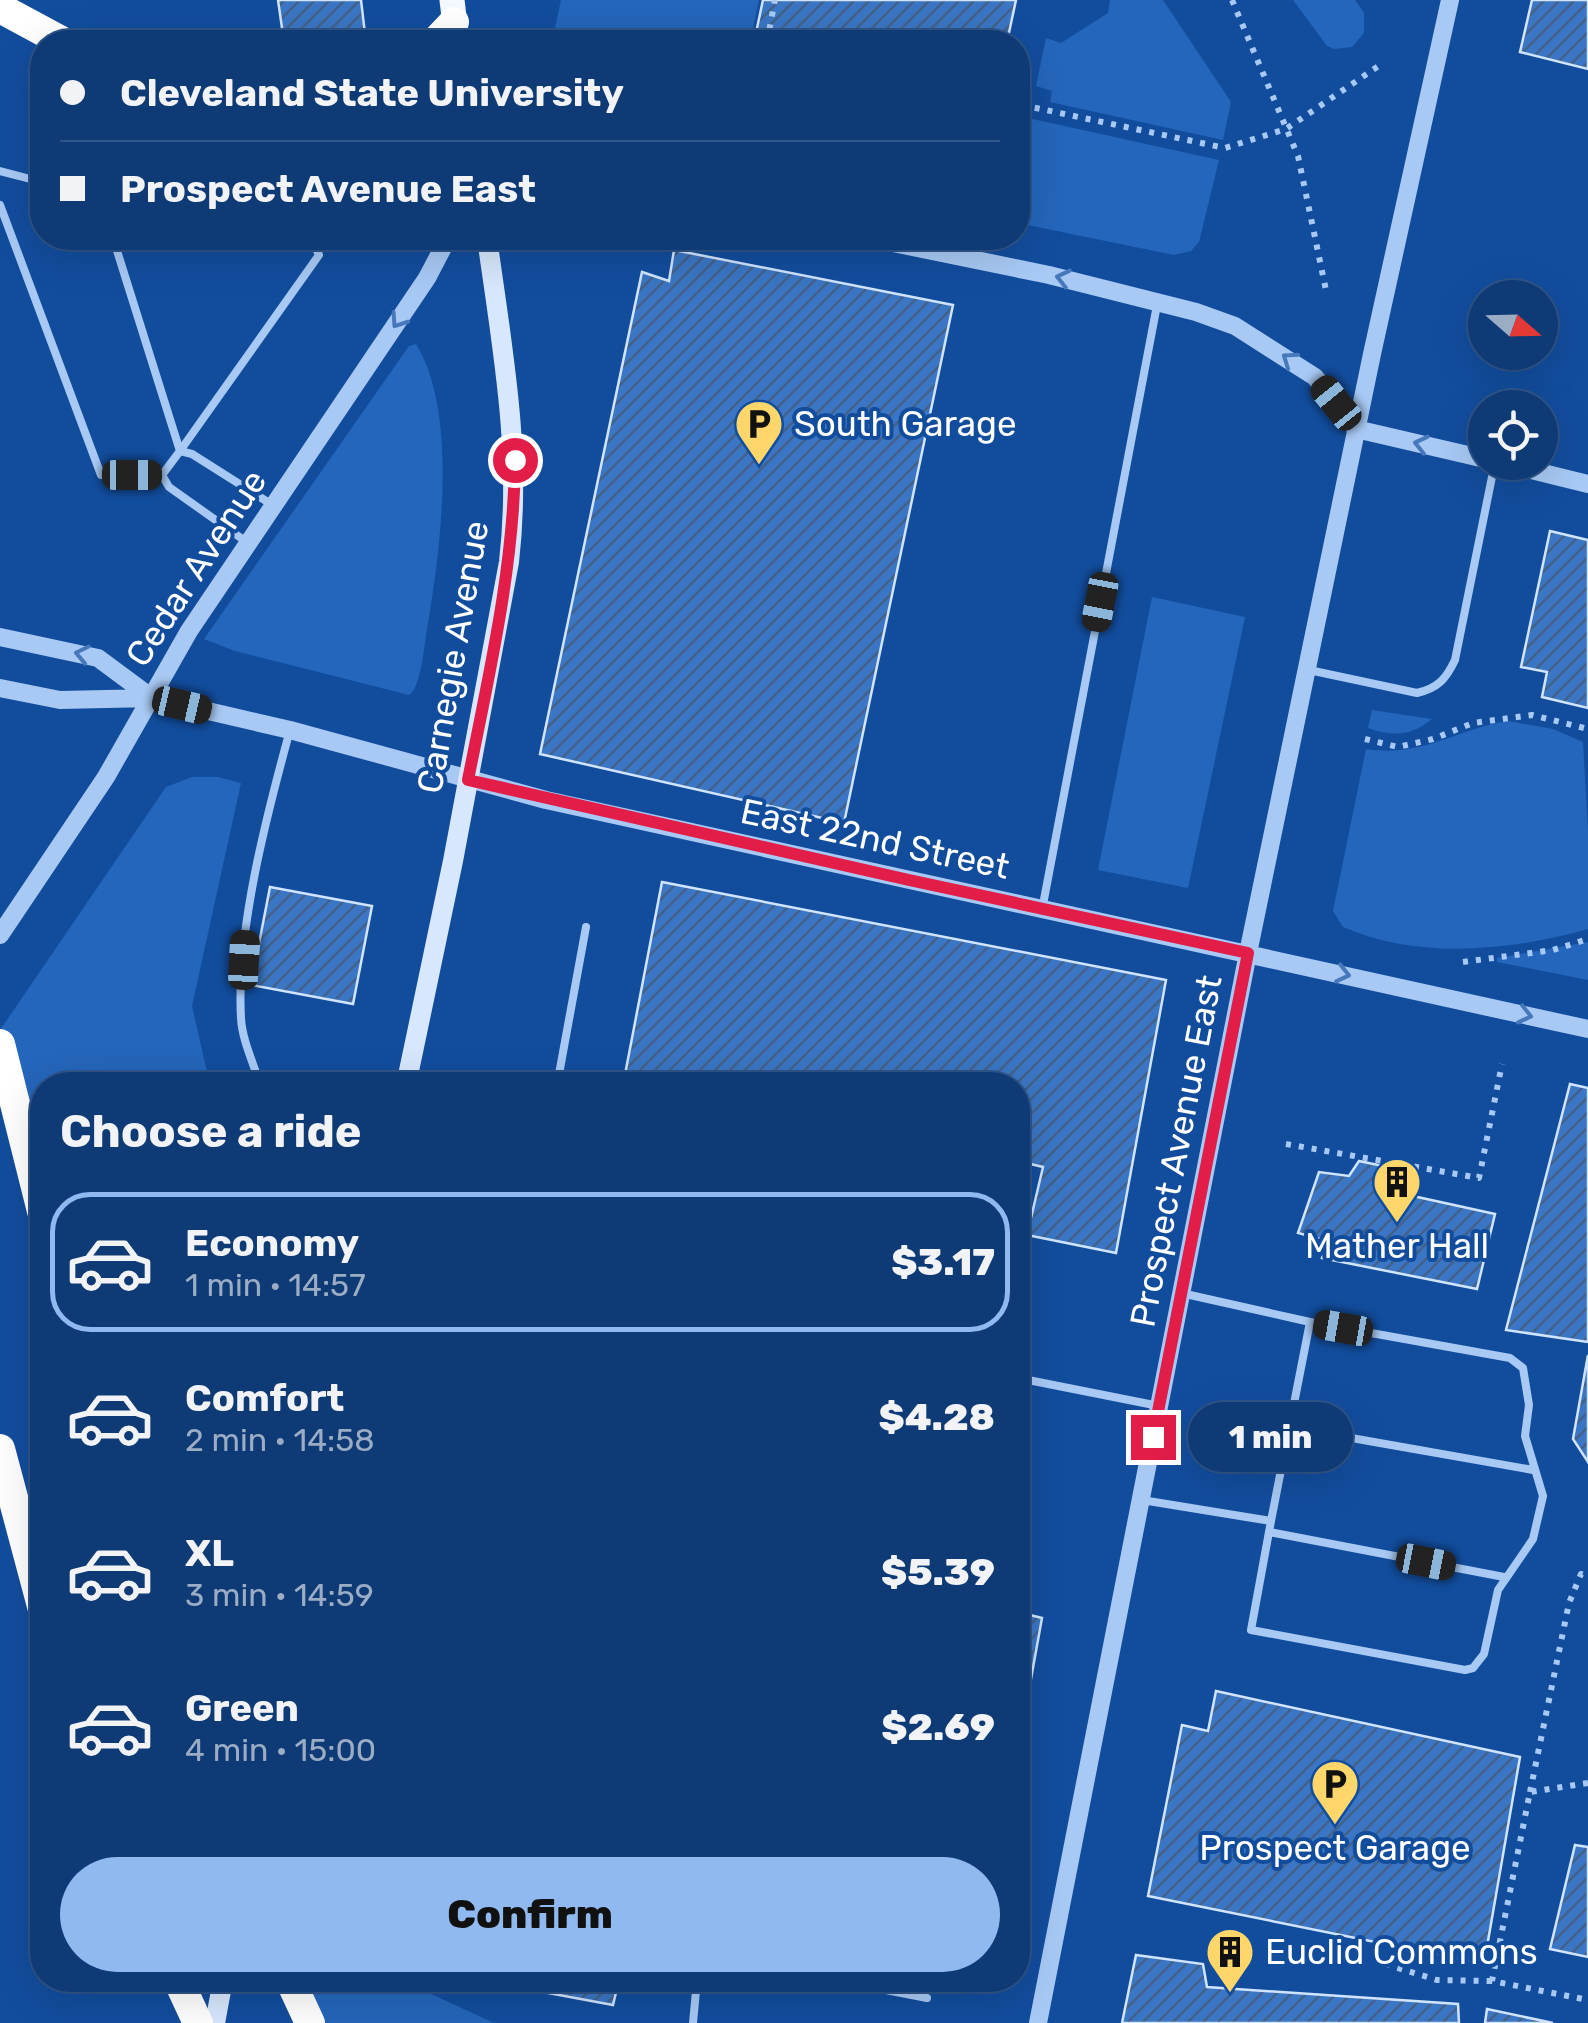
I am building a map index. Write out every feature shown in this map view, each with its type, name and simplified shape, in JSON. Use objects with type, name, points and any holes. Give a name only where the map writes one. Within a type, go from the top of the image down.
[{"type":"highway","points":[[0,8],[41,30]]},
{"type":"highway","points":[[0,1044],[30,1163]]},
{"type":"highway","points":[[0,1449],[30,1561]]},
{"type":"highway","points":[[184,1992],[198,2023]]},
{"type":"highway","points":[[296,1992],[310,2023]]},
{"type":"main road","name":"Carnegie Avenue","points":[[409,1072],[468,780],[515,513],[510,402],[489,250]]},
{"type":"main road","points":[[215,2023],[221,1992]]},
{"type":"street","name":"Prospect Avenue East","points":[[1038,2023],[1248,953],[1356,429],[1450,0]]},
{"type":"street","name":"Cedar Avenue","points":[[0,934],[106,777],[188,631],[427,278],[442,250]]},
{"type":"street","points":[[925,250],[1158,300],[1235,326],[1315,377],[1356,429],[1468,455]]},
{"type":"street","points":[[1558,477],[1588,484]]},
{"type":"street","name":"East 22nd Street","points":[[0,637],[98,658],[152,698]]},
{"type":"street","name":"East 22nd Street","points":[[0,688],[60,700],[152,698],[290,730],[468,780],[1588,1029]]},
{"type":"lane","points":[[0,172],[30,179]]},
{"type":"lane","points":[[0,205],[101,475],[162,476]]},
{"type":"lane","points":[[117,250],[180,451]]},
{"type":"lane","points":[[162,476],[319,254],[317,250]]},
{"type":"lane","points":[[1042,910],[1158,300]]},
{"type":"lane","points":[[180,451],[192,454],[274,506]]},
{"type":"lane","points":[[162,476],[169,487],[249,544]]},
{"type":"lane","points":[[1307,669],[1416,693],[1432,689],[1446,678],[1455,660],[1493,480]]},
{"type":"lane","points":[[256,1072],[240,1021],[246,930],[270,804],[290,730]]},
{"type":"lane","points":[[558,1072],[586,926]]},
{"type":"lane","points":[[1181,1293],[1310,1322],[1510,1358],[1523,1368],[1529,1405],[1525,1436],[1543,1496],[1533,1538],[1498,1590],[1484,1654],[1479,1663],[1465,1670],[1251,1630],[1310,1322]]},
{"type":"lane","points":[[1030,1380],[1159,1406]]},
{"type":"lane","points":[[1289,1427],[1534,1470]]},
{"type":"lane","points":[[1140,1500],[1271,1521]]},
{"type":"lane","points":[[1269,1532],[1504,1577]]},
{"type":"lane","points":[[693,2023],[696,1992]]},
{"type":"lane","points":[[897,1992],[928,1998]]},
{"type":"path","points":[[769,30],[775,0]]},
{"type":"path","points":[[1232,0],[1298,156],[1327,294]]},
{"type":"path","points":[[1030,107],[1225,148],[1286,129],[1380,65]]},
{"type":"path","points":[[1365,738],[1398,747],[1433,739],[1473,723],[1532,715],[1588,728]]},
{"type":"path","points":[[1463,962],[1552,950],[1588,939]]},
{"type":"path","points":[[1286,1144],[1479,1178],[1502,1064]]},
{"type":"path","points":[[1492,1981],[1569,1603],[1581,1574],[1588,1576]]},
{"type":"path","points":[[1530,1792],[1588,1783]]},
{"type":"path","points":[[1385,1964],[1437,1980],[1492,1981],[1588,2000]]},
{"type":"shaded area","points":[[561,0],[759,0],[753,30],[555,30]]},
{"type":"shaded area","points":[[1110,0],[1163,0],[1231,102],[1223,140],[1050,102],[1052,91],[1036,86],[1046,38],[1061,43],[1108,13]]},
{"type":"shaded area","points":[[1293,0],[1355,0],[1364,13],[1364,33],[1352,47],[1327,46]]},
{"type":"shaded area","points":[[1030,118],[1219,160],[1199,242],[1191,251],[1174,255],[1030,225]]},
{"type":"shaded area","points":[[416,344],[429,372],[437,405],[443,480],[433,592],[414,690],[409,695],[235,651],[204,639],[409,346]]},
{"type":"shaded area","points":[[1152,597],[1245,617],[1188,888],[1098,870]]},
{"type":"shaded area","points":[[1372,710],[1432,719],[1409,732],[1385,733],[1368,728]]},
{"type":"shaded area","points":[[1508,721],[1553,729],[1583,742],[1588,929],[1528,943],[1465,949],[1402,944],[1343,927],[1333,911],[1366,749],[1404,750]]},
{"type":"shaded area","points":[[192,777],[218,777],[241,783],[192,1006],[207,1072],[30,1072],[30,1159],[0,1030],[166,787]]},
{"type":"shaded area","points":[[1588,942],[1588,980],[1497,962],[1497,958]]},
{"type":"shaded area","points":[[296,1992],[427,1992],[494,2023],[310,2023]]},
{"type":"building","points":[[278,0],[361,0],[365,30],[282,30]]},
{"type":"building","points":[[763,0],[1016,0],[1010,30],[757,30]]},
{"type":"building","points":[[1532,0],[1588,0],[1588,69],[1520,52]]},
{"type":"building","name":"South Garage","points":[[674,250],[953,305],[844,823],[540,754],[642,272],[669,281]]},
{"type":"building","points":[[1550,531],[1588,540],[1588,708],[1542,697],[1547,672],[1521,667]]},
{"type":"building","points":[[662,882],[1166,980],[1116,1253],[1030,1236],[1043,1167],[1030,1164],[1030,1072],[625,1072]]},
{"type":"building","points":[[270,887],[372,906],[353,1004],[251,985]]},
{"type":"building","points":[[1570,1084],[1588,1088],[1588,1342],[1506,1330]]},
{"type":"building","name":"Mather Hall","points":[[1359,1161],[1383,1166],[1381,1189],[1495,1214],[1477,1289],[1322,1258],[1328,1241],[1298,1233],[1319,1172],[1349,1176]]},
{"type":"building","points":[[1588,1355],[1588,1462],[1573,1439]]},
{"type":"building","points":[[1030,1615],[1042,1618],[1030,1684]]},
{"type":"building","name":"Prospect Garage","points":[[1216,1691],[1520,1757],[1484,1964],[1148,1896],[1182,1725],[1208,1731]]},
{"type":"building","points":[[1575,1845],[1588,1847],[1588,1957],[1550,1949]]},
{"type":"building","name":"Euclid Commons","points":[[1136,1955],[1203,1964],[1207,1987],[1458,2004],[1459,2023],[1122,2023]]},
{"type":"building","points":[[543,1992],[616,1992],[613,2005]]},
{"type":"building","name":"Euclid Commons","points":[[1487,2009],[1553,2023],[1485,2023]]},
{"type":"place","name":"South Garage","points":[[759,466]]},
{"type":"place","name":"Mather Hall","points":[[1397,1224]]},
{"type":"place","name":"Prospect Garage","points":[[1335,1826]]},
{"type":"place","name":"Euclid Commons","points":[[1230,1994]]},
{"type":"route","points":[[515,460],[515,513],[509,562],[468,780],[1248,953],[1153,1437]]}]
